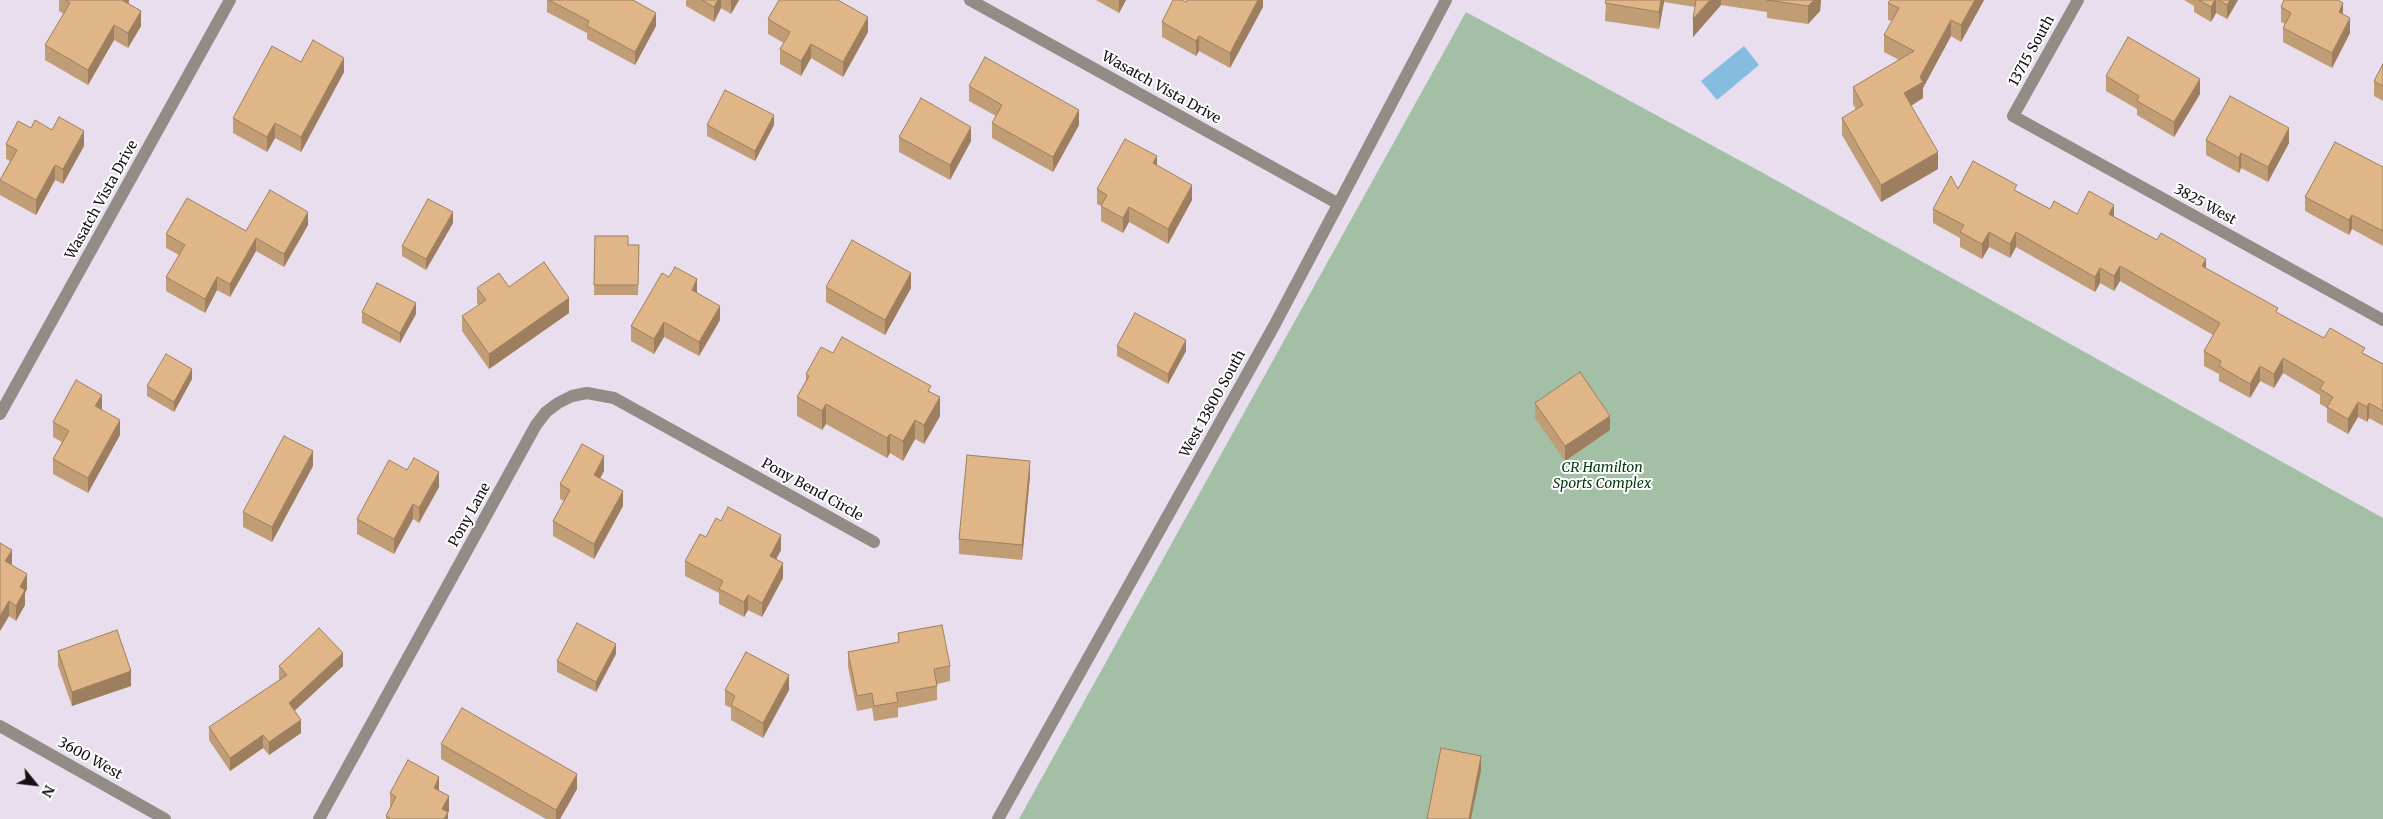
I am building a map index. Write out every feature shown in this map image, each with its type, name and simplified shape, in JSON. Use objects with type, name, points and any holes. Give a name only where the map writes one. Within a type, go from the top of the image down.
[{"type":"street","name":"Wasatch Vista Drive","points":[[0,414],[230,0]]},
{"type":"street","name":"Wasatch Vista Drive","points":[[970,0],[1337,203]]},
{"type":"street","name":"West 13800 South","points":[[998,819],[1274,326],[1337,203],[1446,0]]},
{"type":"street","name":"13715 South","points":[[2013,116],[2078,0]]},
{"type":"street","name":"3825 West","points":[[2013,116],[2383,320]]},
{"type":"street","name":"Pony Lane","points":[[319,819],[536,425],[546,412],[572,396],[588,393],[601,395],[626,404],[735,465]]},
{"type":"street","name":"Pony Bend Circle","points":[[735,465],[874,542]]},
{"type":"street","name":"3600 West","points":[[0,726],[165,819]]},
{"type":"green space","name":"CR Hamilton Sports Complex","points":[[1466,12],[1763,173],[2383,518],[2383,819],[1019,819]]},
{"type":"water","points":[[1744,46],[1759,65],[1717,100],[1701,81]]},
{"type":"building","points":[[66,0],[122,0],[141,11],[128,33],[114,25],[88,70],[45,45],[70,3]]},
{"type":"building","points":[[549,0],[633,0],[656,13],[635,52],[587,26],[589,21]]},
{"type":"building","points":[[702,0],[718,0],[714,7]]},
{"type":"building","points":[[779,0],[838,0],[868,17],[843,62],[811,44],[801,61],[780,49],[790,32],[768,19]]},
{"type":"building","points":[[1173,0],[1186,2],[1187,0],[1258,0],[1230,53],[1199,36],[1196,41],[1162,22]]},
{"type":"building","points":[[1606,0],[1661,0],[1659,12],[1605,3]]},
{"type":"building","points":[[1696,0],[1710,0],[1693,19]]},
{"type":"building","points":[[1767,0],[1814,0],[1808,6]]},
{"type":"building","points":[[1890,0],[1975,0],[1961,25],[1951,20],[1920,77],[1923,82],[1904,93],[1938,152],[1881,185],[1842,118],[1863,105],[1853,87],[1914,51],[1884,35],[1899,8],[1888,3]]},
{"type":"building","points":[[2199,0],[2215,0],[2211,7]]},
{"type":"building","points":[[2219,0],[2230,0],[2227,5]]},
{"type":"building","points":[[2284,0],[2338,0],[2343,3],[2339,12],[2350,18],[2332,53],[2283,28],[2291,13],[2281,7]]},
{"type":"building","points":[[2128,37],[2200,79],[2174,122],[2137,101],[2139,96],[2106,76]]},
{"type":"building","points":[[313,40],[344,58],[301,137],[275,123],[267,137],[233,118],[272,46],[301,62]]},
{"type":"building","points":[[985,57],[1079,110],[1053,157],[992,123],[1002,105],[969,86]]},
{"type":"building","points":[[2383,64],[2383,86],[2374,81]]},
{"type":"building","points":[[725,90],[774,115],[755,151],[707,125]]},
{"type":"building","points":[[2230,96],[2289,128],[2268,167],[2241,153],[2239,158],[2206,140]]},
{"type":"building","points":[[921,98],[971,127],[950,165],[899,137]]},
{"type":"building","points":[[59,117],[84,131],[63,169],[55,165],[36,200],[0,180],[17,150],[6,144],[18,121],[31,128],[35,120],[52,130]]},
{"type":"building","points":[[1125,139],[1157,156],[1153,163],[1192,185],[1168,229],[1129,207],[1123,218],[1101,206],[1107,195],[1097,189]]},
{"type":"building","points":[[2335,142],[2383,167],[2383,231],[2352,215],[2349,220],[2305,197]]},
{"type":"building","points":[[1973,161],[2017,185],[2014,190],[2050,209],[2054,201],[2077,214],[2089,191],[2114,205],[2109,214],[2157,240],[2161,233],[2206,259],[2202,266],[2278,308],[2276,312],[2324,338],[2330,328],[2365,348],[2362,353],[2383,364],[2383,411],[2369,403],[2367,407],[2358,402],[2348,419],[2327,407],[2333,397],[2320,389],[2324,382],[2283,358],[2274,374],[2260,366],[2250,384],[2219,366],[2221,361],[2204,351],[2220,323],[2120,266],[2114,276],[2100,268],[2095,277],[2016,232],[2010,244],[1989,232],[1982,244],[1960,232],[1964,225],[1933,209],[1951,176],[1958,189]]},
{"type":"building","points":[[270,190],[308,212],[284,254],[256,238],[230,284],[217,277],[205,299],[166,277],[185,245],[166,234],[187,198],[246,231]]},
{"type":"building","points":[[428,199],[453,212],[426,259],[402,246]]},
{"type":"building","points":[[595,236],[628,236],[628,245],[639,245],[638,285],[594,285]]},
{"type":"building","points":[[852,240],[911,273],[885,320],[826,287]]},
{"type":"building","points":[[544,262],[569,298],[489,354],[462,316],[486,300],[477,288],[499,273],[509,287]]},
{"type":"building","points":[[675,267],[697,279],[692,290],[720,306],[699,342],[664,322],[654,339],[631,326],[662,273],[669,277]]},
{"type":"building","points":[[377,283],[416,303],[400,333],[362,312]]},
{"type":"building","points":[[1135,313],[1186,340],[1168,374],[1117,346]]},
{"type":"building","points":[[842,337],[931,386],[928,391],[940,397],[924,425],[915,420],[903,441],[890,434],[887,438],[826,404],[822,411],[797,397],[809,376],[806,374],[821,347],[833,353]]},
{"type":"building","points":[[166,354],[192,369],[174,402],[147,386]]},
{"type":"building","points":[[1580,372],[1610,416],[1565,446],[1535,403]]},
{"type":"building","points":[[76,380],[102,395],[95,406],[120,420],[88,478],[53,459],[69,431],[53,422]]},
{"type":"building","points":[[284,436],[313,451],[272,527],[243,512]]},
{"type":"building","points":[[582,444],[604,456],[594,475],[623,491],[594,544],[553,521],[570,490],[560,484]]},
{"type":"building","points":[[967,455],[1030,461],[1022,545],[959,539]]},
{"type":"building","points":[[414,458],[439,472],[419,508],[413,504],[394,539],[357,519],[389,460],[407,470]]},
{"type":"building","points":[[728,507],[781,535],[770,556],[783,563],[762,603],[748,595],[744,602],[719,589],[723,581],[685,561],[700,534],[706,537],[716,518],[721,521]]},
{"type":"building","points":[[0,543],[12,550],[5,561],[27,574],[20,587],[25,590],[16,606],[9,601],[0,616]]},
{"type":"building","points":[[577,623],[616,644],[596,682],[557,661]]},
{"type":"building","points":[[942,625],[950,666],[934,669],[937,686],[896,693],[898,702],[874,706],[872,693],[857,696],[848,652],[899,642],[898,633]]},
{"type":"building","points":[[319,628],[343,653],[289,703],[301,720],[269,742],[263,735],[230,758],[209,727],[287,675],[279,666]]},
{"type":"building","points":[[117,630],[131,671],[72,692],[58,651]]},
{"type":"building","points":[[746,652],[789,675],[763,723],[731,705],[735,696],[725,690]]},
{"type":"building","points":[[462,708],[577,774],[556,810],[441,744]]},
{"type":"building","points":[[1441,748],[1481,756],[1469,819],[1427,819]]},
{"type":"building","points":[[408,760],[439,777],[434,788],[449,796],[442,809],[448,812],[444,819],[389,819],[386,816],[396,797],[390,793]]}]
